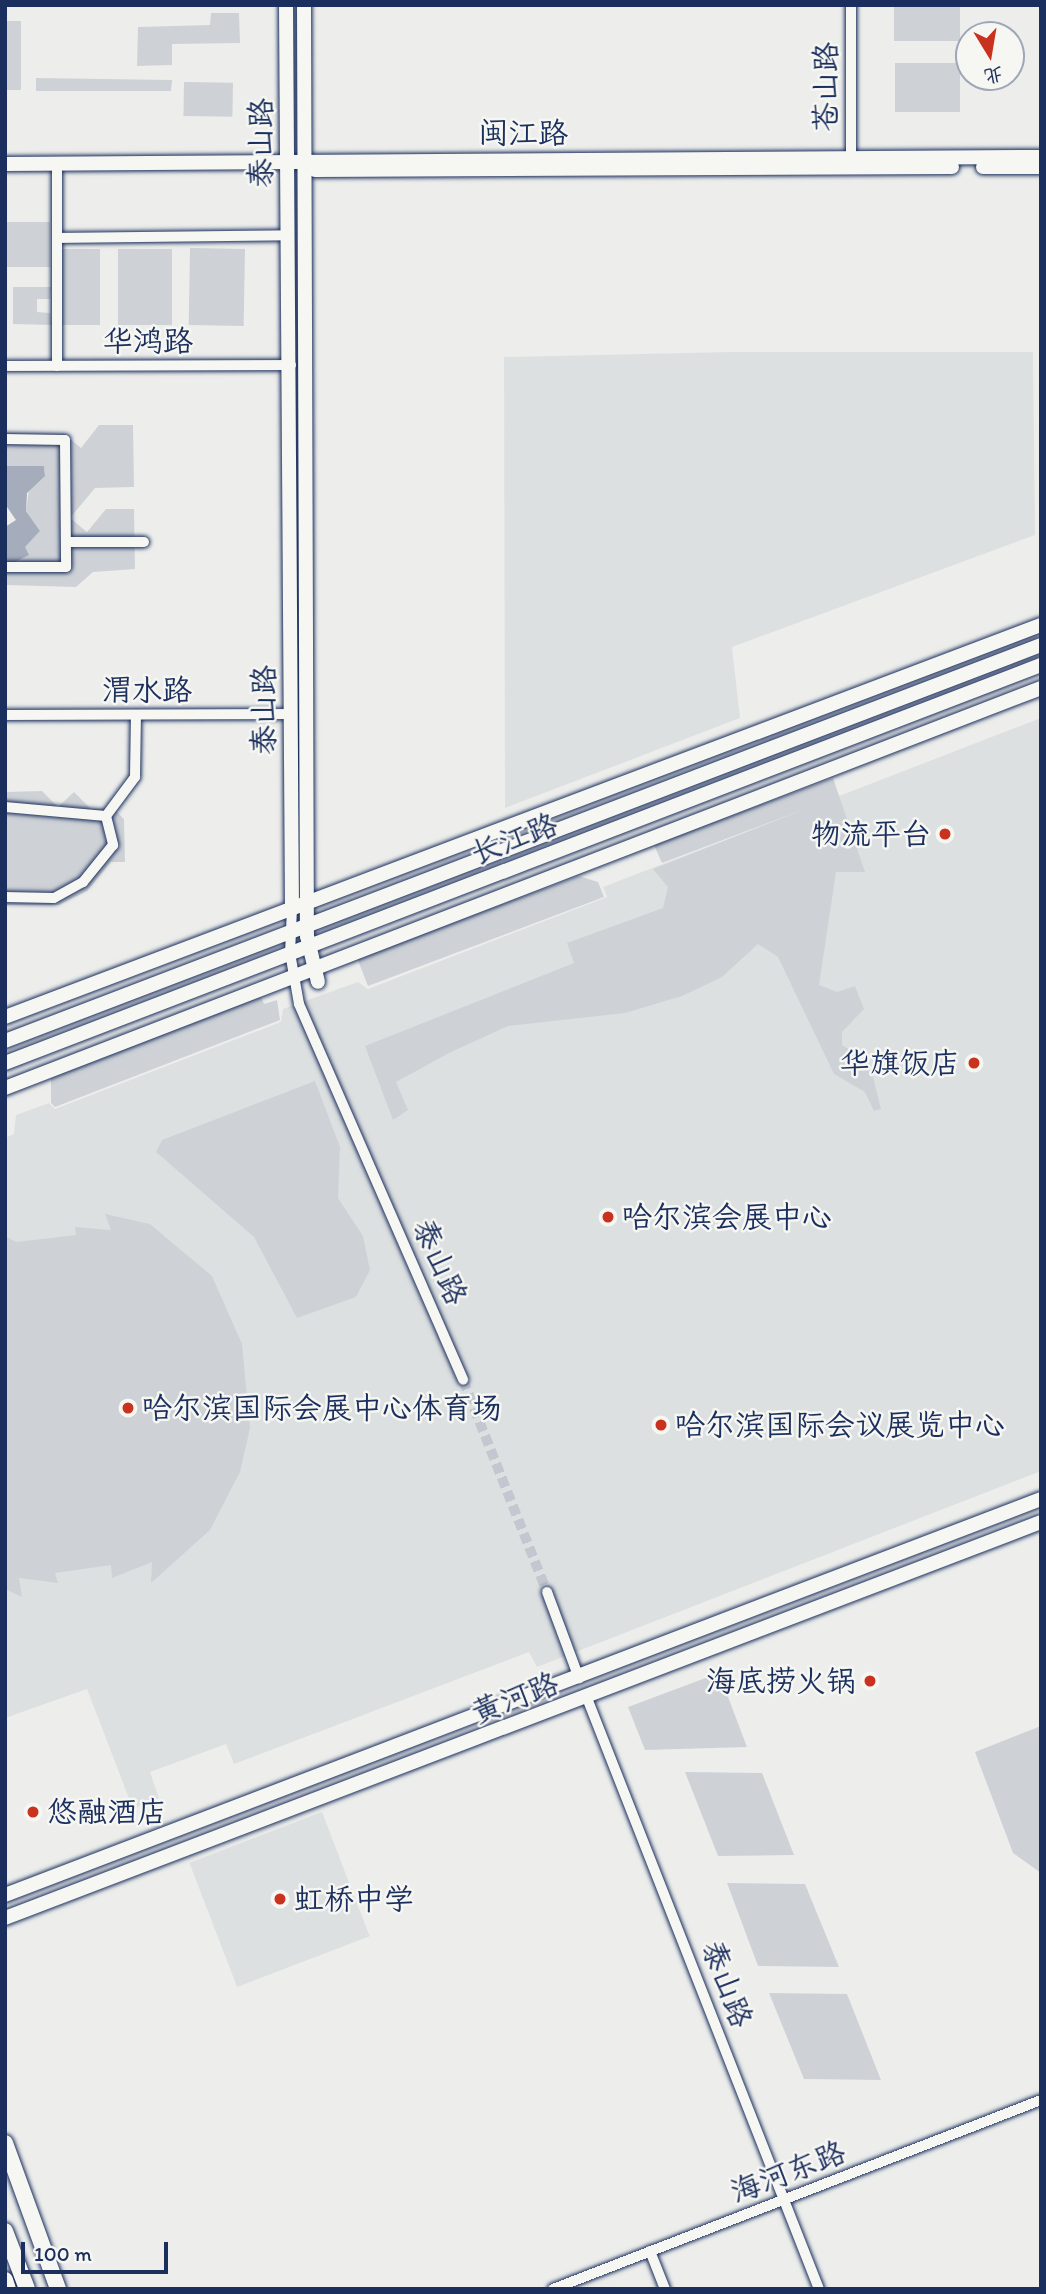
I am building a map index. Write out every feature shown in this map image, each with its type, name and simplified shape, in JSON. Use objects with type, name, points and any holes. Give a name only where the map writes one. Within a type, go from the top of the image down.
[{"type":"highway","points":[[5,2143],[58,2289]]},
{"type":"highway","points":[[5,2231],[27,2289]]},
{"type":"highway","points":[[5,2280],[8,2289]]},
{"type":"main road","name":"泰山路","points":[[286,5],[291,365],[289,714],[292,908]]},
{"type":"main road","name":"泰山路","points":[[304,5],[302,166],[307,926],[316,976]]},
{"type":"main road","name":"闽江路","points":[[5,164],[302,166],[851,163],[1041,157]]},
{"type":"main road","name":"闽江路","points":[[851,163],[1041,167]]},
{"type":"main road","name":"闽江路","points":[[5,172],[287,166]]},
{"type":"main road","points":[[5,1017],[1034,627],[1041,617]]},
{"type":"main road","name":"长江路","points":[[5,1041],[1041,645]]},
{"type":"main road","name":"长江路","points":[[5,1063],[1041,665]]},
{"type":"main road","points":[[5,1088],[293,978],[316,976],[1040,688]]},
{"type":"main road","name":"黄河路","points":[[5,1895],[579,1678],[1041,1499]]},
{"type":"main road","name":"黄河路","points":[[5,1918],[587,1698],[1041,1522]]},
{"type":"street","name":"苍山路","points":[[851,5],[851,163]]},
{"type":"street","points":[[57,172],[57,366]]},
{"type":"street","points":[[58,238],[288,235]]},
{"type":"street","name":"华鸿路","points":[[5,366],[291,365]]},
{"type":"street","points":[[5,439],[65,440],[66,542],[66,567],[5,567]]},
{"type":"street","points":[[66,542],[144,542]]},
{"type":"street","name":"渭水路","points":[[5,715],[289,714]]},
{"type":"street","points":[[106,816],[135,777],[136,715]]},
{"type":"street","points":[[5,807],[106,816]]},
{"type":"street","points":[[5,897],[54,898],[83,883],[113,845],[106,816]]},
{"type":"street","name":"泰山路","points":[[292,908],[290,953],[293,978],[463,1380]]},
{"type":"street","points":[[547,1592],[579,1678]]},
{"type":"street","name":"泰山路","points":[[587,1698],[819,2289]]},
{"type":"street","name":"海河东路","points":[[553,2289],[1041,2101]]},
{"type":"street","points":[[650,2251],[665,2289]]},
{"type":"shaded area","points":[[894,5],[960,5],[960,21],[955,21],[955,41],[894,41]]},
{"type":"shaded area","points":[[211,13],[239,13],[240,43],[172,44],[172,65],[137,66],[138,27],[210,25]]},
{"type":"shaded area","points":[[5,21],[21,21],[21,90],[5,90]]},
{"type":"shaded area","points":[[895,63],[955,63],[955,91],[960,91],[960,112],[895,112]]},
{"type":"shaded area","points":[[36,78],[172,80],[171,91],[36,91]]},
{"type":"shaded area","points":[[184,82],[233,83],[232,117],[183,116]]},
{"type":"shaded area","points":[[7,222],[50,222],[50,267],[7,267]]},
{"type":"shaded area","points":[[190,248],[245,249],[244,326],[189,325]]},
{"type":"shaded area","points":[[58,249],[100,249],[100,325],[58,325]]},
{"type":"shaded area","points":[[118,249],[172,249],[172,325],[118,325]]},
{"type":"shaded area","points":[[13,287],[51,287],[50,299],[37,299],[37,312],[50,313],[52,325],[13,324]]},
{"type":"shaded area","points":[[730,352],[1033,352],[1035,535],[732,647],[740,718],[505,808],[504,357]]},
{"type":"shaded area","points":[[99,425],[133,425],[134,487],[95,488],[70,518],[87,532],[106,509],[134,509],[135,569],[93,572],[76,587],[5,585],[5,567],[40,531],[26,511],[29,489],[45,475],[44,466],[5,466],[5,433],[64,434],[81,448]]},
{"type":"shaded area","points":[[1041,718],[1041,1471],[537,1667],[529,1652],[234,1764],[226,1744],[150,1772],[159,1798],[133,1809],[87,1689],[5,1718],[5,1138],[14,1134],[16,1115],[49,1103],[55,1109],[281,1022],[283,1009],[358,982],[368,989],[607,897],[603,887]]},
{"type":"shaded area","points":[[833,778],[865,872],[836,872],[819,985],[837,992],[855,986],[864,1009],[842,1032],[842,1045],[869,1061],[881,1109],[874,1111],[865,1092],[834,1074],[778,957],[758,944],[722,977],[682,996],[625,1013],[508,1026],[451,1052],[396,1082],[408,1110],[393,1120],[365,1046],[574,963],[567,943],[663,908],[668,887],[653,869],[808,808],[662,863],[654,845]]},
{"type":"shaded area","points":[[42,791],[58,807],[74,792],[91,809],[113,808],[124,819],[125,862],[111,862],[87,891],[59,905],[5,905],[5,792]]},
{"type":"shaded area","points":[[579,876],[598,882],[604,897],[368,986],[357,958]]},
{"type":"shaded area","points":[[261,997],[264,1004],[277,1000],[280,1020],[55,1107],[51,1103],[51,1077]]},
{"type":"shaded area","points":[[315,1081],[340,1147],[338,1198],[363,1236],[370,1270],[356,1297],[297,1318],[254,1237],[156,1152],[162,1140]]},
{"type":"shaded area","name":"哈尔滨国际会展中心体育场","points":[[105,1214],[150,1224],[212,1276],[242,1344],[250,1428],[240,1472],[210,1530],[151,1583],[152,1562],[112,1578],[111,1565],[55,1573],[58,1583],[19,1578],[22,1597],[5,1589],[5,1236],[16,1242],[76,1235],[75,1227],[111,1230]]},
{"type":"shaded area","points":[[719,1673],[747,1747],[645,1750],[628,1707]]},
{"type":"shaded area","points":[[1041,1726],[1041,1873],[1013,1853],[975,1752]]},
{"type":"shaded area","points":[[685,1772],[762,1773],[794,1855],[718,1856]]},
{"type":"shaded area","name":"虹桥中学","points":[[322,1812],[370,1936],[237,1987],[189,1863]]},
{"type":"shaded area","points":[[727,1883],[805,1884],[839,1967],[758,1966]]},
{"type":"shaded area","points":[[769,1993],[847,1994],[881,2080],[804,2079]]},
{"type":"water","points":[[5,466],[44,466],[45,476],[27,493],[26,511],[40,531],[25,547],[29,555],[5,564],[5,527],[16,520],[5,504]]},
{"type":"tunnel","points":[[463,1380],[547,1592]]},
{"type":"place","name":"物流平台","points":[[945,834]]},
{"type":"place","name":"华旗饭店","points":[[974,1063]]},
{"type":"place","name":"哈尔滨会展中心","points":[[608,1217]]},
{"type":"place","name":"哈尔滨国际会展中心体育场","points":[[128,1408]]},
{"type":"place","name":"哈尔滨国际会议展览中心","points":[[661,1425]]},
{"type":"place","name":"海底捞火锅","points":[[870,1681]]},
{"type":"place","name":"悠融酒店","points":[[33,1812]]},
{"type":"place","name":"虹桥中学","points":[[280,1899]]}]
